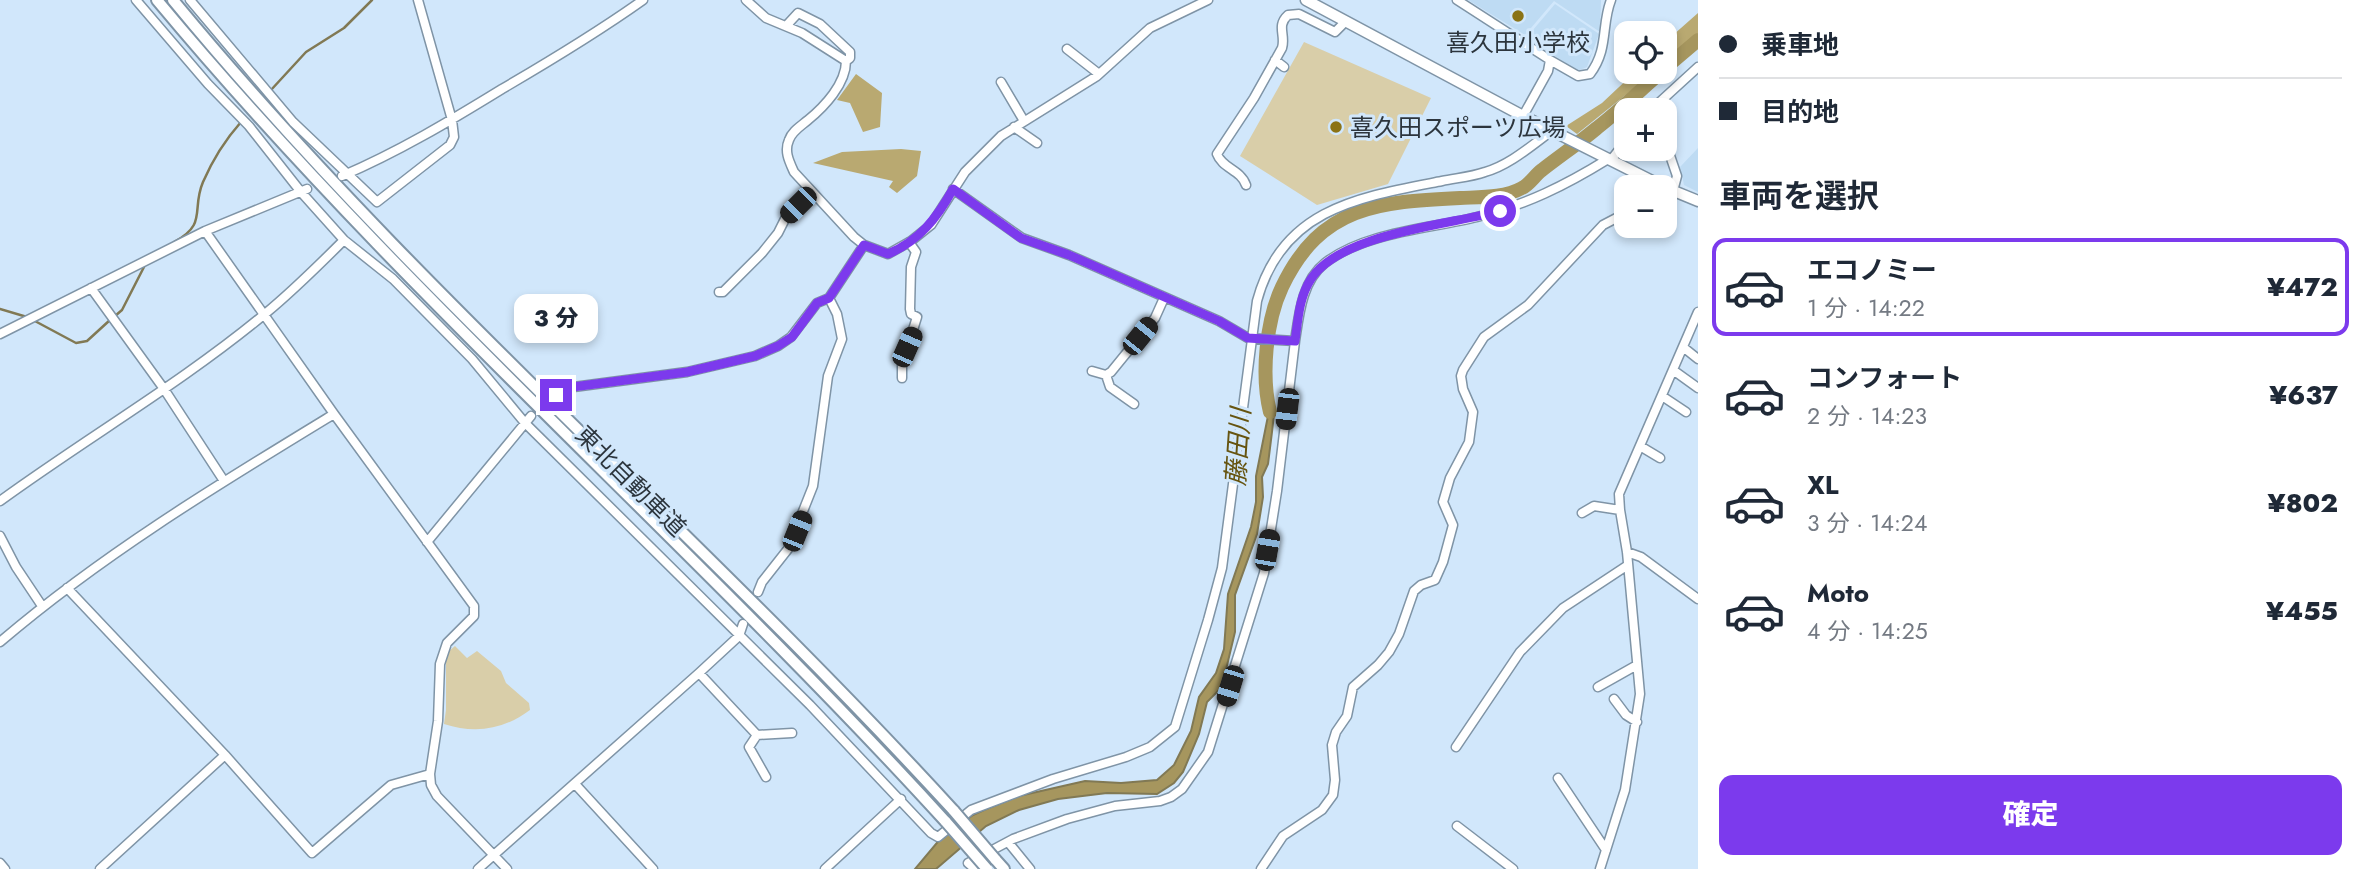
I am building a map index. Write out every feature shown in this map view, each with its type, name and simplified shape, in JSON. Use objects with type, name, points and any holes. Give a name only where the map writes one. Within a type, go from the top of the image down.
[{"type":"highway","name":"東北自動車道","points":[[156,0],[272,134],[380,248],[741,607],[894,765],[987,869]]},
{"type":"highway","name":"東北自動車道","points":[[173,0],[282,126],[389,239],[759,607],[873,724],[1004,869]]},
{"type":"main road","points":[[1307,0],[1523,116],[1640,175]]},
{"type":"main road","points":[[1677,193],[1698,201]]},
{"type":"street","points":[[136,0],[249,127],[344,240],[393,279],[901,799],[931,833],[938,837],[971,810],[1053,779],[1126,757],[1150,747],[1175,727],[1222,568],[1263,280],[1291,237],[1322,213],[1356,199],[1485,172],[1557,132]]},
{"type":"street","points":[[190,0],[293,122],[345,175],[377,202],[450,145],[454,137],[452,120],[418,0]]},
{"type":"street","points":[[345,175],[452,120],[600,30],[643,0]]},
{"type":"street","points":[[747,0],[766,18],[802,33],[846,61]]},
{"type":"street","points":[[786,26],[798,13],[820,24],[850,52],[842,78],[831,97],[793,133],[788,142],[789,160],[794,172],[864,245],[888,254],[909,242],[935,219],[953,189],[980,155],[1014,127],[1099,74],[1150,27],[1208,0]]},
{"type":"street","points":[[1457,0],[1578,76],[1590,74],[1597,63],[1606,37],[1611,0]]},
{"type":"street","points":[[1246,185],[1244,178],[1219,160],[1217,154],[1284,44],[1281,24],[1288,15],[1299,13],[1335,32],[1346,21]]},
{"type":"street","points":[[1067,49],[1099,74]]},
{"type":"street","points":[[1275,60],[1284,67]]},
{"type":"street","points":[[1523,116],[1548,71],[1550,60]]},
{"type":"street","points":[[1664,98],[1698,67]]},
{"type":"street","points":[[1001,82],[1024,121]]},
{"type":"street","points":[[1014,127],[1037,143]]},
{"type":"street","points":[[975,869],[968,863],[1041,828],[1115,806],[1160,802],[1171,797],[1182,789],[1208,752],[1264,573],[1277,491],[1291,341],[1311,280],[1323,264],[1371,241],[1524,204],[1614,152]]},
{"type":"street","points":[[953,189],[1021,238],[1069,255],[1253,338],[1291,341]]},
{"type":"street","points":[[0,334],[205,231],[304,191]]},
{"type":"street","points":[[719,292],[723,292],[762,253],[785,219],[812,192]]},
{"type":"street","points":[[1261,869],[1283,836],[1322,810],[1333,795],[1335,780],[1332,745],[1336,732],[1347,716],[1353,687],[1389,652],[1399,634],[1412,594],[1421,585],[1435,580],[1440,570],[1453,525],[1443,502],[1450,478],[1469,442],[1472,406],[1463,388],[1461,376],[1466,365],[1484,337],[1528,305],[1603,225],[1614,219]]},
{"type":"street","points":[[205,231],[474,606],[474,616],[447,643],[440,664],[438,721],[430,785],[437,796],[507,869]]},
{"type":"street","points":[[0,500],[164,389],[264,315],[294,290],[344,240]]},
{"type":"street","points":[[902,378],[902,365],[918,317],[911,314],[910,309],[911,267],[916,252],[909,242]]},
{"type":"street","points":[[556,395],[565,388],[687,372],[755,356],[792,337],[817,303],[829,298],[864,245]]},
{"type":"street","points":[[91,288],[164,389],[224,481]]},
{"type":"street","points":[[758,592],[762,582],[788,549],[813,486],[828,376],[842,339],[837,314],[829,298]]},
{"type":"street","points":[[1092,371],[1106,375],[1111,372],[1155,318],[1164,298]]},
{"type":"street","points":[[1600,869],[1621,804],[1640,694],[1627,552],[1620,510],[1622,486],[1696,323],[1698,312]]},
{"type":"street","points":[[1683,347],[1698,359]]},
{"type":"street","points":[[1673,370],[1698,388]]},
{"type":"street","points":[[1106,375],[1111,387],[1134,404]]},
{"type":"street","points":[[1662,396],[1686,412]]},
{"type":"street","points":[[0,642],[67,588],[160,522],[334,414]]},
{"type":"street","points":[[427,542],[528,419]]},
{"type":"street","points":[[1640,446],[1660,458]]},
{"type":"street","points":[[1583,513],[1594,506],[1620,510]]},
{"type":"street","points":[[0,536],[16,567],[43,606]]},
{"type":"street","points":[[1627,552],[1640,557],[1698,599]]},
{"type":"street","points":[[1456,747],[1520,652],[1563,608],[1628,565]]},
{"type":"street","points":[[67,588],[225,755],[312,853],[391,785],[430,774]]},
{"type":"street","points":[[478,869],[699,673],[739,636],[743,624]]},
{"type":"street","points":[[1598,687],[1637,665]]},
{"type":"street","points":[[699,673],[757,736]]},
{"type":"street","points":[[1614,699],[1626,715],[1637,722]]},
{"type":"street","points":[[766,777],[749,747],[757,736],[792,733]]},
{"type":"street","points":[[100,869],[225,755]]},
{"type":"street","points":[[1558,778],[1606,850]]},
{"type":"street","points":[[575,783],[653,869]]},
{"type":"street","points":[[825,869],[901,799]]},
{"type":"street","points":[[1457,826],[1513,869]]},
{"type":"street","points":[[1008,842],[1030,869]]},
{"type":"street","points":[[0,863],[5,869]]},
{"type":"shaded area","name":"喜久田小学校","points":[[1468,0],[1601,0],[1600,32],[1554,1],[1525,35]]},
{"type":"shaded area","points":[[1555,4],[1599,34],[1587,67],[1577,71],[1527,37]]},
{"type":"shaded area","points":[[1698,13],[1698,33],[1677,51],[1677,32]]},
{"type":"shaded area","name":"喜久田スポーツ広場","points":[[1304,42],[1431,98],[1388,184],[1317,205],[1240,156]]},
{"type":"shaded area","points":[[856,74],[882,93],[880,127],[863,132],[850,103],[837,100]]},
{"type":"shaded area","points":[[1622,84],[1639,84],[1622,98],[1614,98],[1614,104],[1577,134],[1566,126],[1602,103]]},
{"type":"shaded area","points":[[1698,148],[1698,192],[1684,185],[1680,167]]},
{"type":"shaded area","points":[[901,149],[921,151],[917,176],[897,193],[889,187],[893,181],[813,163],[842,152]]},
{"type":"shaded area","points":[[1265,392],[1274,414],[1268,464],[1262,477],[1263,497],[1257,534],[1235,595],[1235,632],[1224,678],[1219,690],[1207,702],[1199,734],[1183,772],[1174,783],[1157,794],[1107,793],[1058,799],[1019,810],[986,826],[936,869],[915,869],[941,838],[984,810],[1019,796],[1085,781],[1121,783],[1157,780],[1174,765],[1191,731],[1199,697],[1216,673],[1224,649],[1228,594],[1251,527],[1256,502],[1256,476],[1268,416],[1262,400]]},
{"type":"shaded area","points":[[455,646],[467,658],[477,651],[501,671],[506,683],[529,703],[530,710],[510,722],[489,728],[467,729],[444,724],[446,659]]},
{"type":"waterway","points":[[271,90],[306,52],[344,28],[372,0]]},
{"type":"waterway","name":"藤田川","points":[[1677,58],[1698,40]]},
{"type":"waterway","name":"藤田川","points":[[1270,412],[1266,365],[1272,316],[1282,287],[1298,260],[1315,239],[1334,224],[1355,213],[1378,206],[1492,196],[1508,194],[1522,188],[1648,84]]},
{"type":"waterway","points":[[174,242],[185,235],[195,222],[200,192],[207,174],[241,122]]},
{"type":"waterway","points":[[115,316],[122,310],[145,265]]},
{"type":"waterway","points":[[0,309],[27,317]]},
{"type":"waterway","points":[[33,320],[76,343],[87,341],[110,320]]},
{"type":"place","name":"喜久田小学校","points":[[1518,16]]},
{"type":"place","name":"喜久田スポーツ広場","points":[[1336,127]]},
{"type":"route","points":[[556,395],[565,388],[687,372],[755,356],[778,346],[792,337],[817,303],[829,298],[864,245],[888,254],[909,242],[935,219],[953,189],[1021,238],[1069,255],[1219,321],[1248,338],[1295,341],[1302,298],[1323,264],[1371,241],[1500,211]]}]
